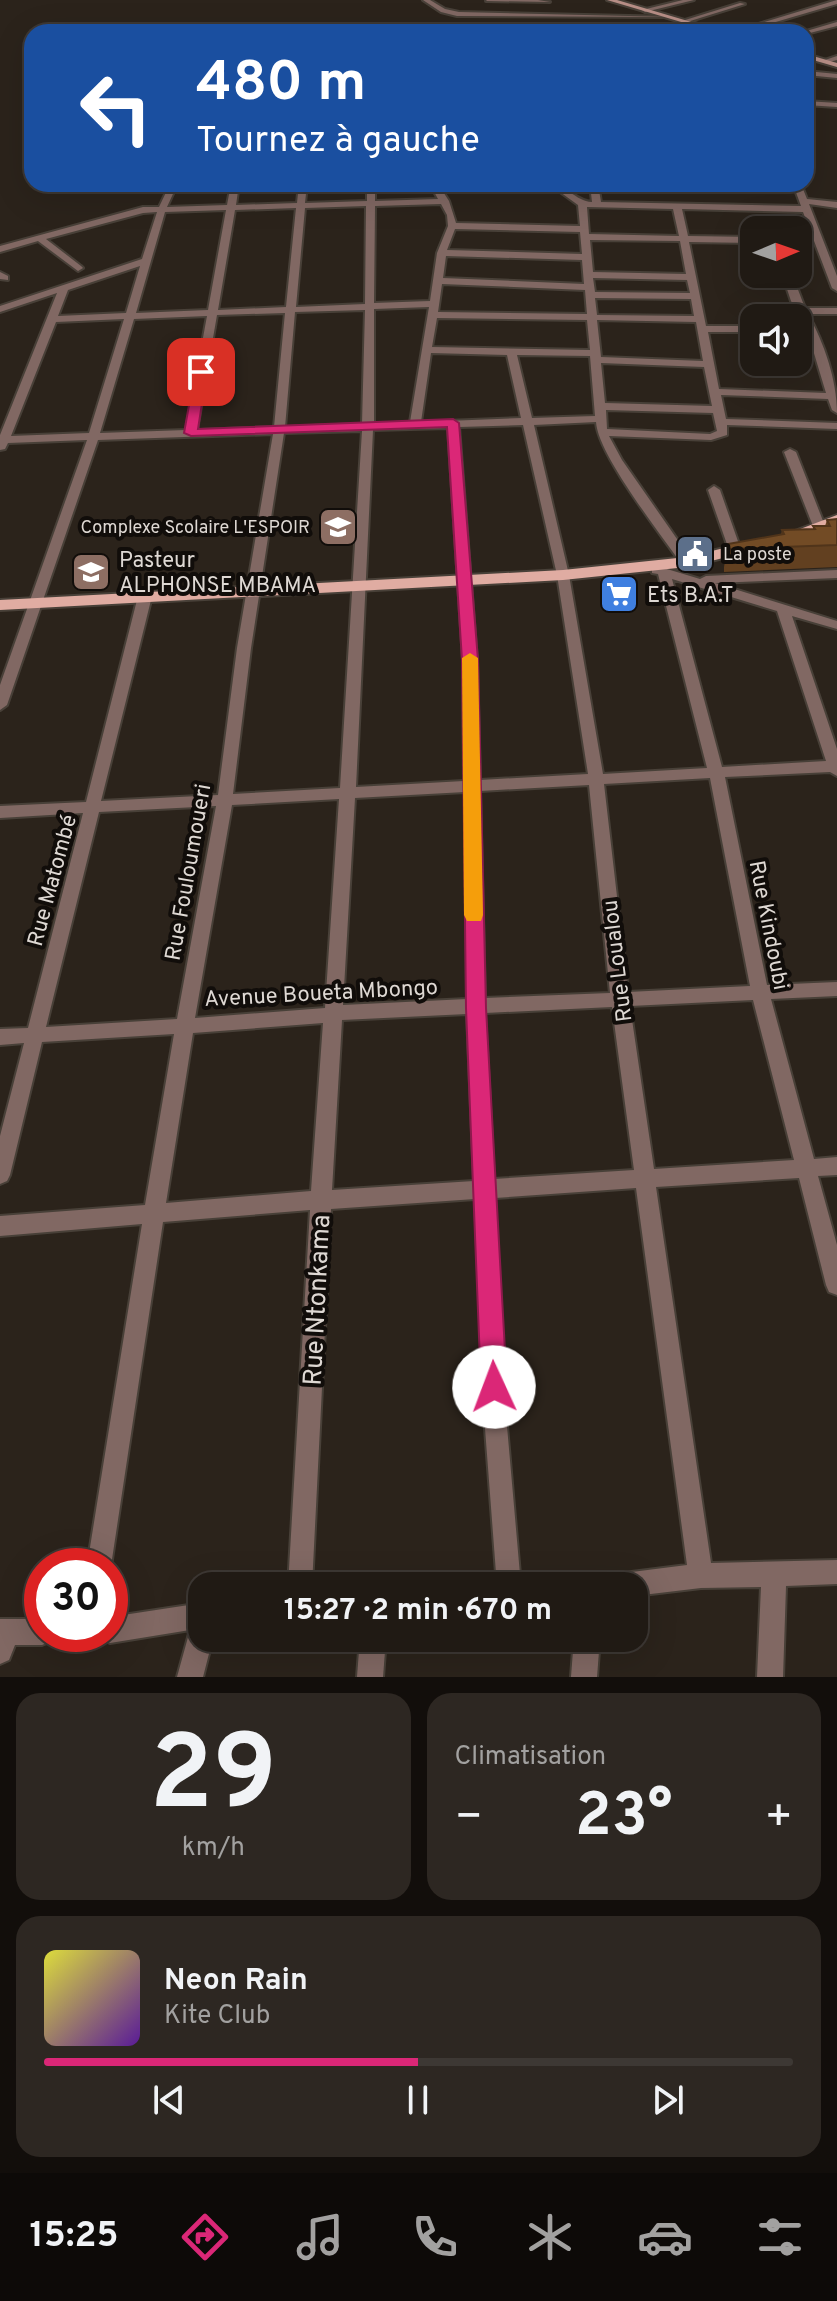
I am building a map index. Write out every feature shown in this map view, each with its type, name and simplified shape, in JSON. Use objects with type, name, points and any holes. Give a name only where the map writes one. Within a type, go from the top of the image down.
[{"type":"main road","points":[[610,0],[695,24]]},
{"type":"main road","points":[[814,58],[837,65]]},
{"type":"main road","points":[[0,605],[656,569],[770,541],[837,520]]},
{"type":"street","points":[[426,0],[443,11],[456,13],[670,17]]},
{"type":"street","points":[[645,10],[691,0]]},
{"type":"street","points":[[489,1],[550,1],[546,24]]},
{"type":"street","points":[[762,24],[837,2]]},
{"type":"street","points":[[454,3],[458,24]]},
{"type":"street","points":[[685,21],[742,4]]},
{"type":"street","points":[[814,30],[837,24]]},
{"type":"street","points":[[825,61],[837,58]]},
{"type":"street","points":[[814,74],[837,76]]},
{"type":"street","points":[[814,104],[837,105]]},
{"type":"street","points":[[0,705],[94,436],[170,192]]},
{"type":"street","points":[[191,433],[234,192]]},
{"type":"street","name":"Rue Fouloumoueri","points":[[102,1548],[154,1215],[225,799],[244,648],[279,429],[303,192]]},
{"type":"street","name":"Rue Ntonkama","points":[[301,1572],[321,1200],[361,585],[368,426],[371,192]]},
{"type":"street","points":[[415,424],[442,253],[452,226],[439,192]]},
{"type":"street","points":[[565,192],[582,204],[837,205]]},
{"type":"street","points":[[595,192],[597,204]]},
{"type":"street","points":[[800,192],[812,240],[837,288]]},
{"type":"street","points":[[0,249],[132,211],[445,201]]},
{"type":"street","points":[[582,204],[602,432],[616,460],[687,562]]},
{"type":"street","points":[[602,432],[711,437],[723,433],[677,206]]},
{"type":"street","points":[[452,226],[740,240]]},
{"type":"street","points":[[39,238],[78,268]]},
{"type":"street","points":[[442,253],[587,257]]},
{"type":"street","points":[[0,309],[146,261]]},
{"type":"street","points":[[589,285],[692,277]]},
{"type":"street","points":[[439,281],[589,285],[697,296]]},
{"type":"street","points":[[64,288],[1,443],[94,436],[600,419]]},
{"type":"street","points":[[53,319],[370,306],[740,328]]},
{"type":"street","points":[[812,310],[837,309]]},
{"type":"street","points":[[812,330],[837,410]]},
{"type":"street","points":[[425,350],[511,351],[710,364]]},
{"type":"street","name":"Rue Loualou","points":[[511,351],[563,575],[596,778],[620,1001],[701,1576]]},
{"type":"street","points":[[716,392],[833,396]]},
{"type":"street","points":[[598,406],[837,426]]},
{"type":"street","points":[[453,423],[470,660],[476,1008],[495,1415],[508,1572]]},
{"type":"street","points":[[790,452],[819,526]]},
{"type":"street","points":[[714,490],[735,550]]},
{"type":"street","points":[[656,569],[837,625]]},
{"type":"street","name":"Rue Kindoubi","points":[[656,569],[716,772],[760,992],[837,1285]]},
{"type":"street","points":[[693,580],[837,574]]},
{"type":"street","name":"Rue Matombé","points":[[0,1175],[145,596]]},
{"type":"street","points":[[0,812],[596,778],[836,768],[783,609]]},
{"type":"street","points":[[812,618],[837,616]]},
{"type":"street","name":"Avenue Boueta Mbongo","points":[[0,1037],[311,1018],[335,1013],[837,989]]},
{"type":"street","points":[[0,1226],[321,1200],[837,1166]]},
{"type":"street","points":[[770,1677],[774,1572]]},
{"type":"street","points":[[648,1582],[774,1572],[837,1572]]},
{"type":"street","points":[[128,1627],[188,1618]]},
{"type":"street","points":[[2,1638],[24,1635]]},
{"type":"street","points":[[190,1677],[197,1652]]},
{"type":"street","points":[[370,1677],[372,1652]]},
{"type":"street","points":[[584,1677],[586,1652]]},
{"type":"building","points":[[837,519],[837,545],[729,549],[728,544],[784,534],[782,530],[830,526],[827,520]]},
{"type":"slow traffic","points":[[470,658],[474,915]]},
{"type":"place","name":"Complexe Scolaire L'ESPOIR","points":[[338,527]]},
{"type":"place","name":"La poste","points":[[695,554]]},
{"type":"place","name":"Pasteur ALPHONSE MBAMA","points":[[91,572]]},
{"type":"place","name":"Ets B.A.T","points":[[619,594]]},
{"type":"route","points":[[201,372],[191,433],[453,423],[470,660],[476,1008],[494,1387]]}]
